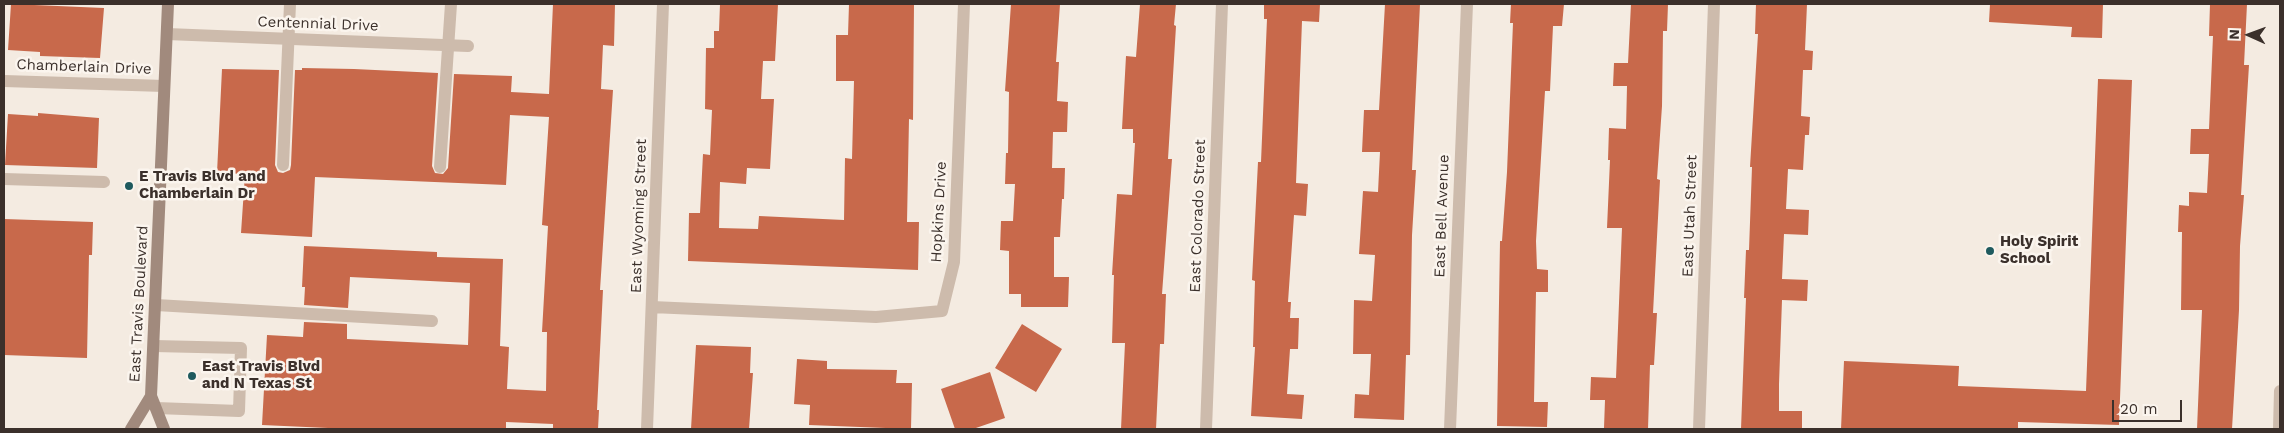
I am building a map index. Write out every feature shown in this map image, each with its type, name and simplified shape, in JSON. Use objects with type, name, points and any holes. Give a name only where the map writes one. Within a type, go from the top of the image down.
[{"type":"main road","name":"East Travis Boulevard","points":[[164,429],[154,402],[154,346],[168,4]]},
{"type":"main road","name":"East Travis Boulevard","points":[[131,429],[154,402]]},
{"type":"street","points":[[283,165],[290,4]]},
{"type":"street","points":[[440,167],[451,4]]},
{"type":"street","name":"East Wyoming Street","points":[[647,429],[663,4]]},
{"type":"street","name":"Hopkins Drive","points":[[652,307],[876,317],[942,311],[954,262],[964,4]]},
{"type":"street","name":"East Colorado Street","points":[[1206,429],[1222,4]]},
{"type":"street","name":"East Bell Avenue","points":[[1450,429],[1467,4]]},
{"type":"street","name":"East Utah Street","points":[[1699,429],[1714,4]]},
{"type":"street","name":"Centennial Drive","points":[[167,34],[468,46]]},
{"type":"street","name":"Chamberlain Drive","points":[[4,81],[164,86]]},
{"type":"street","points":[[4,179],[104,182]]},
{"type":"street","points":[[156,305],[432,322]]},
{"type":"street","points":[[154,346],[241,348],[240,411],[154,402]]},
{"type":"street","points":[[2279,429],[2280,391]]},
{"type":"building","points":[[11,4],[104,8],[100,58],[40,56],[40,52],[8,50]]},
{"type":"building","points":[[553,4],[615,4],[614,46],[603,45],[601,89],[613,90],[600,290],[603,290],[597,410],[599,410],[598,429],[553,429],[553,424],[506,422],[506,429],[350,429],[262,425],[267,335],[303,337],[304,322],[347,324],[347,339],[468,345],[470,283],[350,277],[348,308],[304,305],[305,287],[302,287],[304,246],[437,252],[437,257],[503,259],[500,346],[509,347],[507,389],[546,391],[547,332],[542,332],[548,226],[542,225],[549,117],[510,115],[506,185],[315,177],[312,237],[241,233],[245,174],[217,173],[222,69],[279,70],[275,165],[278,172],[283,173],[290,170],[291,165],[295,70],[302,70],[302,68],[354,69],[438,73],[432,166],[435,173],[443,174],[448,168],[454,74],[512,76],[511,92],[549,94]]},
{"type":"building","points":[[720,4],[778,4],[775,61],[763,61],[761,99],[774,99],[770,169],[747,168],[746,184],[720,182],[719,228],[758,229],[759,216],[844,220],[845,158],[852,159],[854,81],[836,81],[836,35],[848,35],[849,4],[914,4],[913,120],[909,119],[907,222],[919,222],[918,270],[688,261],[689,213],[700,213],[703,154],[710,155],[712,110],[705,109],[706,48],[714,48],[714,31],[719,31]]},
{"type":"building","points":[[1011,4],[1060,4],[1056,62],[1059,62],[1057,101],[1068,102],[1067,132],[1053,132],[1052,168],[1065,168],[1060,237],[1054,237],[1054,277],[1069,277],[1068,307],[1021,307],[1021,294],[1009,294],[1009,251],[1000,250],[1001,221],[1013,221],[1015,184],[1005,184],[1006,153],[1008,153],[1009,92],[1005,91]]},
{"type":"building","points":[[1140,4],[1176,4],[1168,159],[1172,159],[1162,294],[1166,294],[1164,344],[1160,344],[1156,429],[1121,429],[1125,343],[1112,343],[1114,275],[1112,275],[1117,194],[1132,195],[1135,143],[1133,143],[1133,129],[1122,129],[1126,56],[1136,57]]},
{"type":"building","points":[[1264,4],[1320,4],[1319,22],[1302,21],[1296,183],[1308,184],[1306,216],[1294,215],[1288,302],[1291,302],[1290,318],[1299,318],[1298,349],[1290,349],[1287,394],[1304,395],[1302,419],[1251,416],[1255,347],[1253,347],[1255,281],[1252,280],[1258,162],[1261,162],[1267,19],[1264,19]]},
{"type":"building","points":[[1385,4],[1420,4],[1412,170],[1416,170],[1412,235],[1410,355],[1406,355],[1404,420],[1354,418],[1355,394],[1369,395],[1371,354],[1353,354],[1354,300],[1372,301],[1375,255],[1359,254],[1363,191],[1378,192],[1380,152],[1362,152],[1364,110],[1379,110]]},
{"type":"building","points":[[1511,4],[1564,4],[1562,26],[1553,26],[1550,91],[1545,91],[1536,241],[1537,269],[1548,270],[1548,292],[1536,292],[1534,402],[1548,402],[1547,427],[1497,426],[1500,241],[1502,241],[1507,172],[1513,23],[1510,23]]},
{"type":"building","points":[[1631,4],[1668,4],[1667,31],[1663,31],[1662,106],[1657,179],[1660,180],[1653,313],[1657,313],[1654,365],[1650,365],[1648,429],[1604,428],[1605,400],[1590,400],[1591,377],[1616,378],[1622,228],[1607,228],[1610,160],[1608,160],[1609,128],[1626,129],[1627,86],[1613,86],[1614,63],[1628,63]]},
{"type":"building","points":[[1756,4],[1807,4],[1805,50],[1813,51],[1812,70],[1803,70],[1801,116],[1810,117],[1809,135],[1805,135],[1803,170],[1788,169],[1786,209],[1809,210],[1808,235],[1784,234],[1782,279],[1808,280],[1807,301],[1782,300],[1779,411],[1802,411],[1802,429],[1741,429],[1746,250],[1749,250],[1752,167],[1750,167],[1758,34],[1755,34]]},
{"type":"building","points":[[1990,4],[2103,4],[2102,38],[2071,37],[2072,27],[1989,22]]},
{"type":"building","points":[[2210,4],[2247,4],[2244,65],[2249,65],[2241,195],[2244,195],[2232,429],[2197,429],[2202,310],[2181,310],[2182,232],[2178,232],[2179,205],[2189,206],[2189,192],[2207,193],[2209,154],[2190,154],[2191,129],[2209,129],[2213,36],[2209,36]]},
{"type":"building","points":[[2098,79],[2132,80],[2119,425],[2018,422],[2018,429],[1841,429],[1844,361],[1959,366],[1958,386],[2086,391]]},
{"type":"building","points":[[38,113],[99,118],[97,168],[5,165],[8,114],[38,116]]},
{"type":"building","points":[[4,219],[93,222],[92,255],[89,255],[87,358],[4,355]]},
{"type":"building","points":[[1022,324],[1062,349],[1036,392],[995,368]]},
{"type":"building","points":[[696,345],[751,347],[750,373],[753,373],[749,429],[691,429]]},
{"type":"building","points":[[797,359],[827,361],[827,369],[897,370],[896,383],[912,383],[911,429],[809,425],[810,405],[794,404]]},
{"type":"building","points":[[990,372],[1005,418],[973,429],[955,429],[941,389]]},
{"type":"place","name":"E Travis Blvd and Chamberlain Dr","points":[[129,186]]},
{"type":"place","name":"Holy Spirit School","points":[[1990,251]]},
{"type":"place","name":"East Travis Blvd and N Texas St","points":[[192,376]]}]
